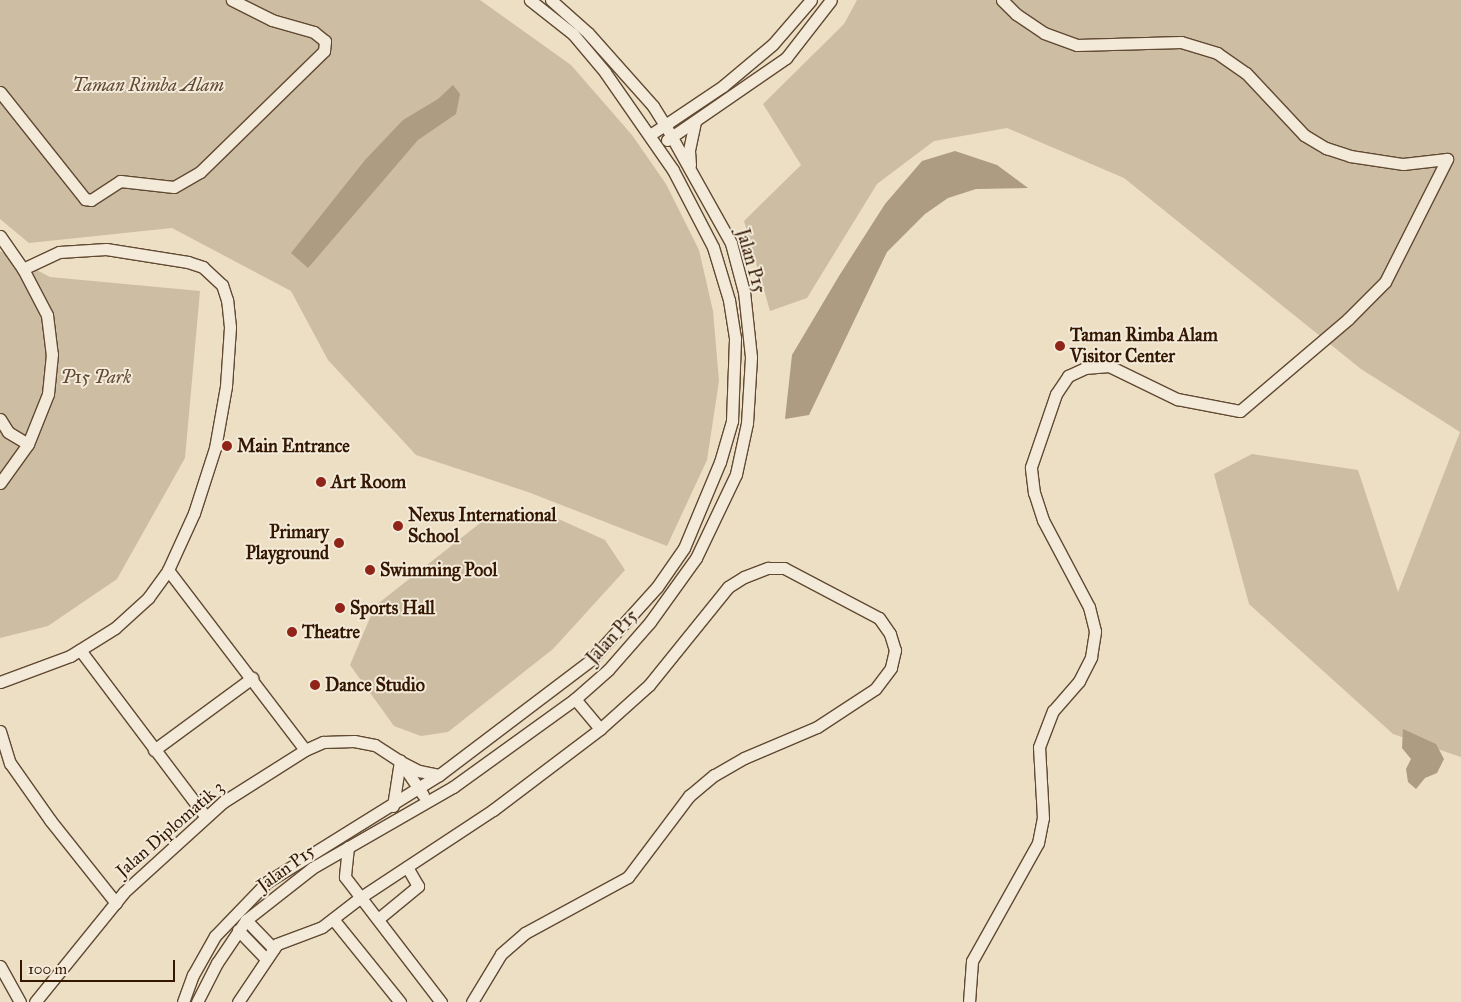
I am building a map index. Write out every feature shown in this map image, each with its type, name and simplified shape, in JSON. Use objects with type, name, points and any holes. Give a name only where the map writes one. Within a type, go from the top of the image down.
[{"type":"street","points":[[0,92],[85,199],[91,200],[120,181],[174,187],[200,172],[324,51],[325,41],[314,32],[272,20],[232,0]]},
{"type":"street","name":"Jalan P15","points":[[183,1002],[193,975],[215,936],[250,898],[294,863],[393,806],[440,775],[591,660],[657,587],[684,548],[720,462],[732,421],[735,338],[729,300],[713,247],[696,211],[651,134],[605,72],[572,34],[530,0]]},
{"type":"street","name":"Jalan P15","points":[[198,1002],[238,930],[246,920],[312,868],[453,787],[575,699],[608,670],[650,622],[696,558],[736,474],[747,422],[751,357],[744,292],[731,243],[690,166],[653,106],[588,33],[551,0]]},
{"type":"street","points":[[651,134],[687,112],[773,44],[811,0]]},
{"type":"street","points":[[658,146],[786,58],[831,0]]},
{"type":"street","points":[[969,1002],[972,961],[1038,843],[1043,818],[1039,747],[1053,711],[1079,681],[1092,648],[1095,631],[1089,606],[1044,520],[1034,493],[1031,467],[1056,394],[1068,376],[1085,368],[1109,366],[1177,399],[1240,411],[1348,319],[1385,282],[1447,159],[1403,164],[1350,156],[1326,148],[1304,135],[1246,72],[1217,53],[1181,42],[1078,45],[1044,34],[1016,14],[1002,0]]},
{"type":"street","points":[[653,106],[668,111],[687,112]]},
{"type":"street","points":[[690,166],[689,150],[695,122]]},
{"type":"street","points":[[0,236],[23,269],[48,315],[52,354],[48,394],[28,444],[0,483]]},
{"type":"street","points":[[0,682],[80,650],[130,615],[168,570],[194,513],[218,432],[226,386],[230,327],[227,300],[222,285],[202,267],[128,251],[59,252],[23,269]]},
{"type":"street","points":[[0,419],[8,432],[28,444]]},
{"type":"street","points":[[684,548],[696,558]]},
{"type":"street","points":[[238,1002],[274,948],[294,936],[322,927],[361,898],[494,810],[600,729],[655,678],[728,587],[768,568],[784,568],[828,589],[879,618],[890,634],[895,650],[890,668],[875,689],[817,727],[744,758],[714,775],[689,796],[628,877],[525,933],[500,954],[472,1002]]},
{"type":"street","points":[[168,570],[305,750]]},
{"type":"street","points":[[80,650],[206,817]]},
{"type":"street","points":[[154,750],[252,678]]},
{"type":"street","points":[[575,699],[600,729]]},
{"type":"street","points":[[0,731],[10,763],[50,820],[116,903]]},
{"type":"street","name":"Jalan Diplomatik 3","points":[[35,1002],[116,903],[206,817],[224,802],[305,750],[322,742],[354,741],[386,749],[400,761],[427,803]]},
{"type":"street","points":[[393,806],[400,761],[419,771],[440,775]]},
{"type":"street","points":[[348,847],[345,877],[440,1002]]},
{"type":"street","points":[[378,919],[418,886],[407,867]]},
{"type":"street","points":[[333,919],[400,1002]]},
{"type":"street","points":[[246,920],[274,948]]},
{"type":"street","points":[[238,930],[266,958]]},
{"type":"street","points":[[0,966],[20,1002]]},
{"type":"green space","name":"Taman Rimba Alam","points":[[0,0],[480,0],[571,65],[632,135],[666,184],[699,250],[713,311],[719,381],[707,460],[667,546],[528,492],[416,455],[328,360],[291,291],[172,228],[29,243],[0,219]]},
{"type":"green space","points":[[857,0],[1461,0],[1461,757],[1393,734],[1249,604],[1214,474],[1252,454],[1358,470],[1398,592],[1460,432],[1361,369],[1124,178],[1007,128],[934,141],[877,184],[807,298],[770,311],[744,221],[801,165],[763,104],[844,24]]},
{"type":"green space","name":"P15 Park","points":[[0,251],[50,277],[200,291],[185,458],[117,579],[48,626],[0,638]]},
{"type":"green space","points":[[516,511],[552,516],[605,540],[625,570],[553,649],[448,732],[421,736],[394,726],[350,665],[375,606],[484,520]]},
{"type":"shaded area","points":[[453,85],[460,94],[456,114],[418,140],[308,268],[291,253],[365,160],[403,120],[438,99]]},
{"type":"shaded area","points":[[955,151],[997,165],[1028,188],[976,189],[948,198],[925,214],[887,252],[809,415],[785,419],[792,355],[839,276],[885,204],[922,161]]},
{"type":"shaded area","points":[[1403,729],[1436,744],[1444,759],[1437,773],[1425,778],[1416,789],[1408,782],[1406,769],[1411,759],[1402,748]]},
{"type":"place","name":"Taman Rimba Alam Visitor Center","points":[[1060,346]]},
{"type":"place","name":"Main Entrance","points":[[227,446]]},
{"type":"place","name":"Art Room","points":[[321,482]]},
{"type":"place","name":"Nexus International School","points":[[398,526]]},
{"type":"place","name":"Primary Playground","points":[[339,543]]},
{"type":"place","name":"Swimming Pool","points":[[370,570]]},
{"type":"place","name":"Sports Hall","points":[[340,608]]},
{"type":"place","name":"Theatre","points":[[292,632]]},
{"type":"place","name":"Dance Studio","points":[[315,685]]}]
